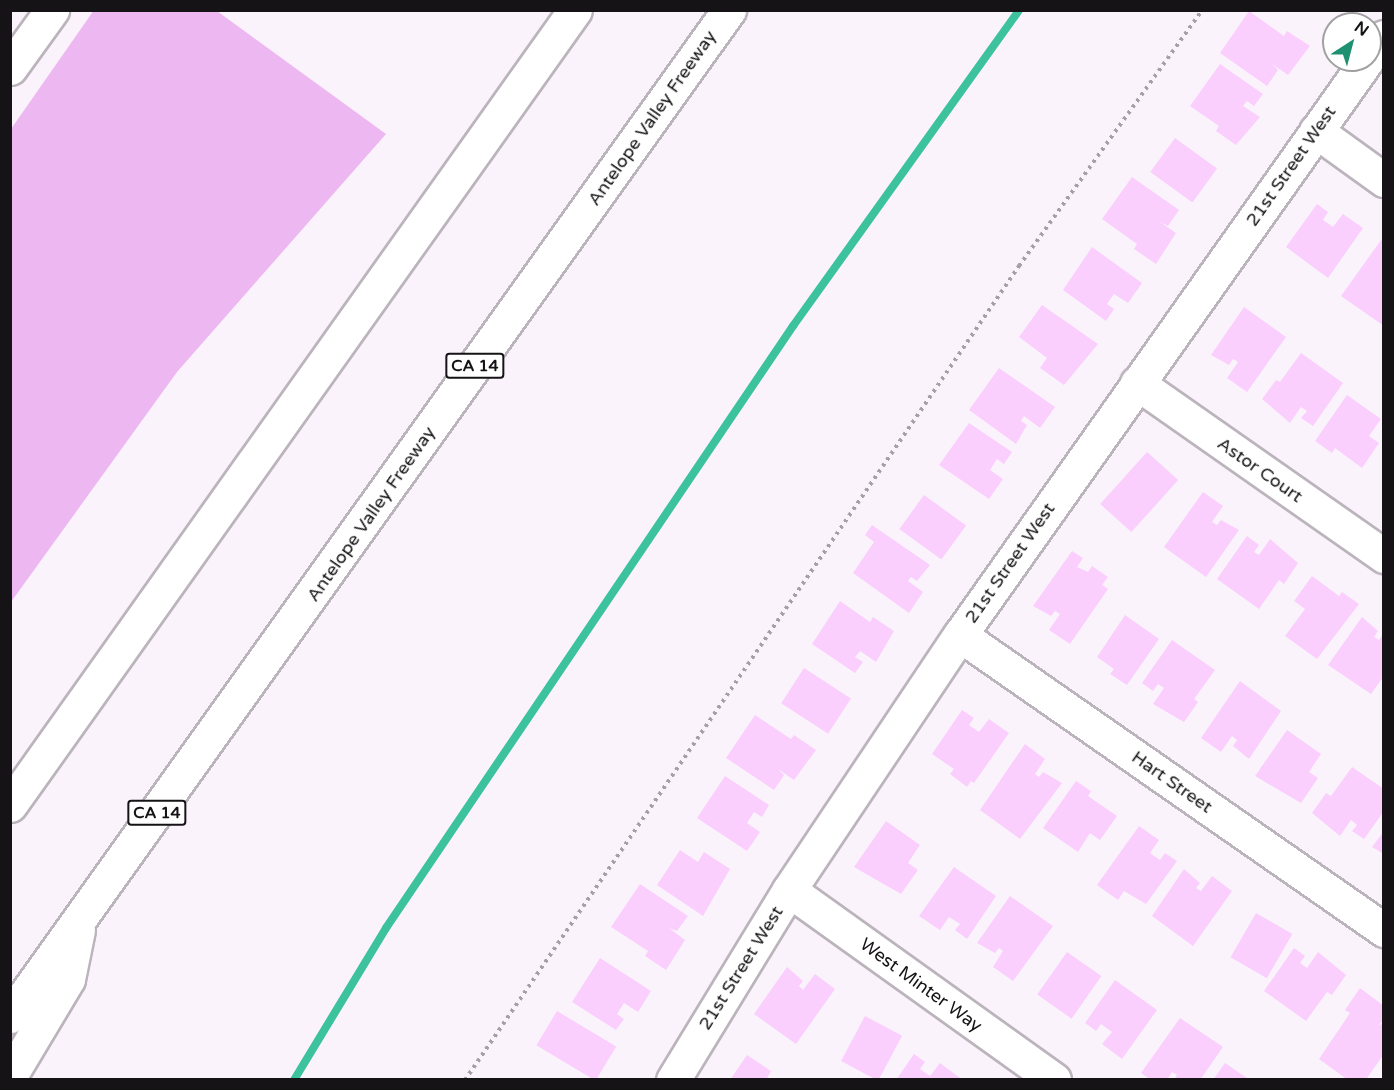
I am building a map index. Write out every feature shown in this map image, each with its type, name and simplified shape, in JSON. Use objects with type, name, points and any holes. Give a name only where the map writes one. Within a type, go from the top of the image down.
[{"type":"main road","points":[[10,68],[52,10]]},
{"type":"main road","points":[[10,805],[575,10]]},
{"type":"main road","name":"Antelope Valley Freeway","points":[[10,1016],[729,10]]},
{"type":"main road","name":"21st Street West","points":[[673,1080],[789,890],[960,635],[1358,72]]},
{"type":"main road","points":[[1316,131],[1383,180]]},
{"type":"main road","name":"Astor Court","points":[[1137,383],[1383,556]]},
{"type":"main road","name":"Hart Street","points":[[960,635],[1383,930]]},
{"type":"main road","name":"West Minter Way","points":[[789,890],[1054,1080]]},
{"type":"main road","points":[[10,1076],[68,979],[80,920]]},
{"type":"path","points":[[465,1080],[1019,266],[1202,10]]},
{"type":"shaded area","points":[[94,10],[217,11],[386,134],[177,372],[11,602],[11,129]]},
{"type":"building","points":[[1249,11],[1284,36],[1287,31],[1310,46],[1288,75],[1272,64],[1278,70],[1267,86],[1220,53]]},
{"type":"building","points":[[1220,64],[1263,94],[1254,106],[1247,101],[1243,106],[1260,117],[1236,145],[1216,131],[1219,126],[1190,106]]},
{"type":"building","points":[[1175,138],[1217,169],[1192,203],[1150,172]]},
{"type":"building","points":[[1132,177],[1179,210],[1168,226],[1160,222],[1176,233],[1156,264],[1134,249],[1137,244],[1102,219]]},
{"type":"building","points":[[1317,204],[1328,212],[1323,220],[1333,227],[1343,214],[1363,228],[1328,278],[1286,247]]},
{"type":"building","points":[[1381,240],[1384,242],[1384,326],[1341,296]]},
{"type":"building","points":[[1092,247],[1142,283],[1128,303],[1114,294],[1107,304],[1114,309],[1106,321],[1063,290]]},
{"type":"building","points":[[1042,305],[1098,344],[1064,385],[1040,368],[1047,358],[1019,337]]},
{"type":"building","points":[[1244,307],[1286,337],[1247,392],[1227,378],[1238,362],[1233,359],[1229,365],[1211,355]]},
{"type":"building","points":[[1301,353],[1343,383],[1313,426],[1301,418],[1307,411],[1301,407],[1290,423],[1262,399],[1276,380],[1280,382]]},
{"type":"building","points":[[999,368],[1055,407],[1040,428],[1024,416],[1021,421],[1027,425],[1016,444],[969,410]]},
{"type":"building","points":[[1347,395],[1381,419],[1369,436],[1379,443],[1362,468],[1335,448],[1332,453],[1315,441]]},
{"type":"building","points":[[969,423],[1012,452],[1004,464],[997,459],[990,470],[1003,479],[989,499],[939,465]]},
{"type":"building","points":[[1147,452],[1178,480],[1131,532],[1100,504]]},
{"type":"building","points":[[1203,492],[1223,506],[1212,522],[1217,525],[1221,520],[1239,530],[1206,577],[1164,547]]},
{"type":"building","points":[[924,495],[966,526],[941,560],[899,529]]},
{"type":"building","points":[[872,525],[930,565],[917,581],[911,577],[908,581],[923,592],[909,613],[853,573],[874,542],[865,535]]},
{"type":"building","points":[[1247,536],[1259,545],[1254,552],[1259,555],[1270,539],[1298,563],[1284,584],[1279,580],[1259,609],[1217,579]]},
{"type":"building","points":[[1072,551],[1083,558],[1077,567],[1088,572],[1092,566],[1108,577],[1102,585],[1108,589],[1070,644],[1049,630],[1060,614],[1055,611],[1051,616],[1033,606]]},
{"type":"building","points":[[1312,576],[1339,596],[1342,592],[1359,604],[1317,659],[1285,636],[1305,609],[1294,601]]},
{"type":"building","points":[[840,601],[870,622],[873,617],[894,631],[876,662],[860,651],[855,657],[863,662],[855,673],[812,644]]},
{"type":"building","points":[[1125,615],[1159,639],[1127,685],[1110,674],[1114,669],[1097,657]]},
{"type":"building","points":[[1362,617],[1378,631],[1374,637],[1379,640],[1384,633],[1384,676],[1371,694],[1328,665]]},
{"type":"building","points":[[1172,640],[1215,670],[1194,699],[1198,702],[1184,722],[1153,704],[1164,688],[1158,684],[1153,691],[1142,683]]},
{"type":"building","points":[[804,668],[851,698],[828,734],[781,703]]},
{"type":"building","points":[[1240,681],[1281,711],[1249,759],[1233,746],[1237,740],[1232,736],[1221,752],[1201,738]]},
{"type":"building","points":[[962,710],[974,718],[969,725],[979,732],[989,719],[1009,733],[974,783],[971,781],[967,787],[950,774],[954,769],[932,754]]},
{"type":"building","points":[[755,715],[791,739],[794,735],[816,750],[794,780],[778,769],[784,775],[774,790],[726,758]]},
{"type":"building","points":[[1287,730],[1321,754],[1309,772],[1318,778],[1301,803],[1255,776]]},
{"type":"building","points":[[1025,744],[1045,759],[1035,774],[1039,777],[1043,772],[1062,783],[1020,839],[980,810]]},
{"type":"building","points":[[1352,767],[1384,789],[1384,811],[1364,839],[1352,831],[1357,825],[1351,820],[1340,836],[1312,813],[1326,793],[1331,796]]},
{"type":"building","points":[[725,776],[769,805],[762,817],[754,812],[747,823],[760,832],[747,851],[697,818]]},
{"type":"building","points":[[1076,781],[1091,791],[1088,796],[1117,816],[1100,840],[1090,833],[1078,852],[1043,828]]},
{"type":"building","points":[[886,821],[920,845],[908,863],[918,870],[901,894],[854,867]]},
{"type":"building","points":[[1139,826],[1159,840],[1150,853],[1160,860],[1165,853],[1177,861],[1146,904],[1124,891],[1118,900],[1097,885]]},
{"type":"building","points":[[1384,831],[1384,854],[1372,847]]},
{"type":"building","points":[[680,850],[698,862],[704,852],[730,869],[703,916],[657,885]]},
{"type":"building","points":[[954,867],[996,896],[967,939],[955,930],[960,924],[949,917],[940,930],[919,916]]},
{"type":"building","points":[[1184,869],[1200,883],[1196,888],[1201,891],[1212,876],[1232,891],[1193,946],[1152,916]]},
{"type":"building","points":[[640,884],[688,916],[677,931],[669,928],[685,940],[666,970],[645,956],[648,951],[611,927]]},
{"type":"building","points":[[1010,896],[1053,926],[1013,981],[993,967],[1003,951],[999,948],[995,953],[977,943]]},
{"type":"building","points":[[1256,913],[1292,934],[1267,978],[1230,957]]},
{"type":"building","points":[[1294,948],[1305,956],[1300,963],[1307,968],[1318,952],[1346,975],[1332,995],[1327,992],[1306,1021],[1264,991]]},
{"type":"building","points":[[1067,952],[1101,976],[1072,1019],[1037,995]]},
{"type":"building","points":[[600,958],[651,991],[638,1012],[624,1003],[617,1014],[624,1019],[616,1030],[572,1002]]},
{"type":"building","points":[[787,967],[803,981],[799,986],[803,990],[815,974],[835,989],[796,1044],[754,1014]]},
{"type":"building","points":[[1115,980],[1157,1010],[1122,1059],[1102,1044],[1112,1032],[1101,1024],[1096,1031],[1085,1023]]},
{"type":"building","points":[[1360,988],[1384,1006],[1384,1019],[1378,1026],[1384,1022],[1384,1054],[1367,1078],[1348,1080],[1319,1059],[1350,1013],[1345,1010]]},
{"type":"building","points":[[557,1011],[616,1047],[594,1080],[536,1045]]},
{"type":"building","points":[[865,1016],[902,1036],[879,1080],[841,1061]]},
{"type":"building","points":[[1180,1018],[1223,1047],[1200,1080],[1174,1080],[1177,1075],[1172,1072],[1167,1080],[1151,1080],[1141,1073]]},
{"type":"building","points":[[914,1054],[925,1062],[920,1069],[930,1076],[940,1063],[960,1078],[896,1080]]},
{"type":"building","points":[[747,1055],[771,1071],[766,1080],[730,1080]]},
{"type":"building","points":[[1225,1063],[1250,1080],[1213,1080]]},
{"type":"waterway","points":[[294,1080],[386,928],[793,326],[1019,10]]}]
